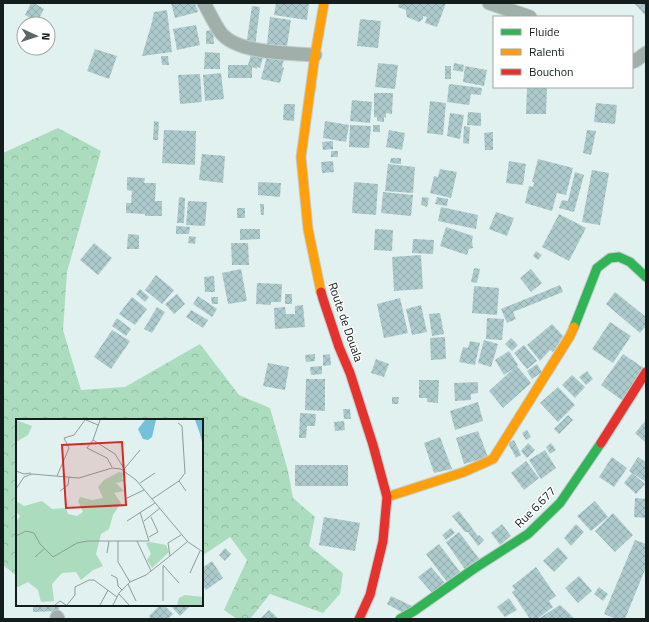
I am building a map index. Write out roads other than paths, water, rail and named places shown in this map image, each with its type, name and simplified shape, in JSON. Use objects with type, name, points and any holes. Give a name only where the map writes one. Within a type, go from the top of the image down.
[{"type":"main road","name":"Route de Douala","points":[[324,3],[315,55],[301,157],[308,229],[323,299],[350,373],[373,445],[387,498],[383,541],[370,595],[359,619]]},
{"type":"main road","points":[[387,498],[464,472],[493,459],[570,336],[597,268],[610,258],[619,257],[630,262],[646,276]]},
{"type":"main road","name":"Rue 6.677","points":[[400,619],[528,534],[560,503],[591,459],[646,372]]},
{"type":"street","points":[[204,3],[221,32],[228,40],[239,45],[263,51],[315,55]]},
{"type":"street","points":[[489,3],[527,16]]},
{"type":"street","points":[[633,62],[646,53]]}]
